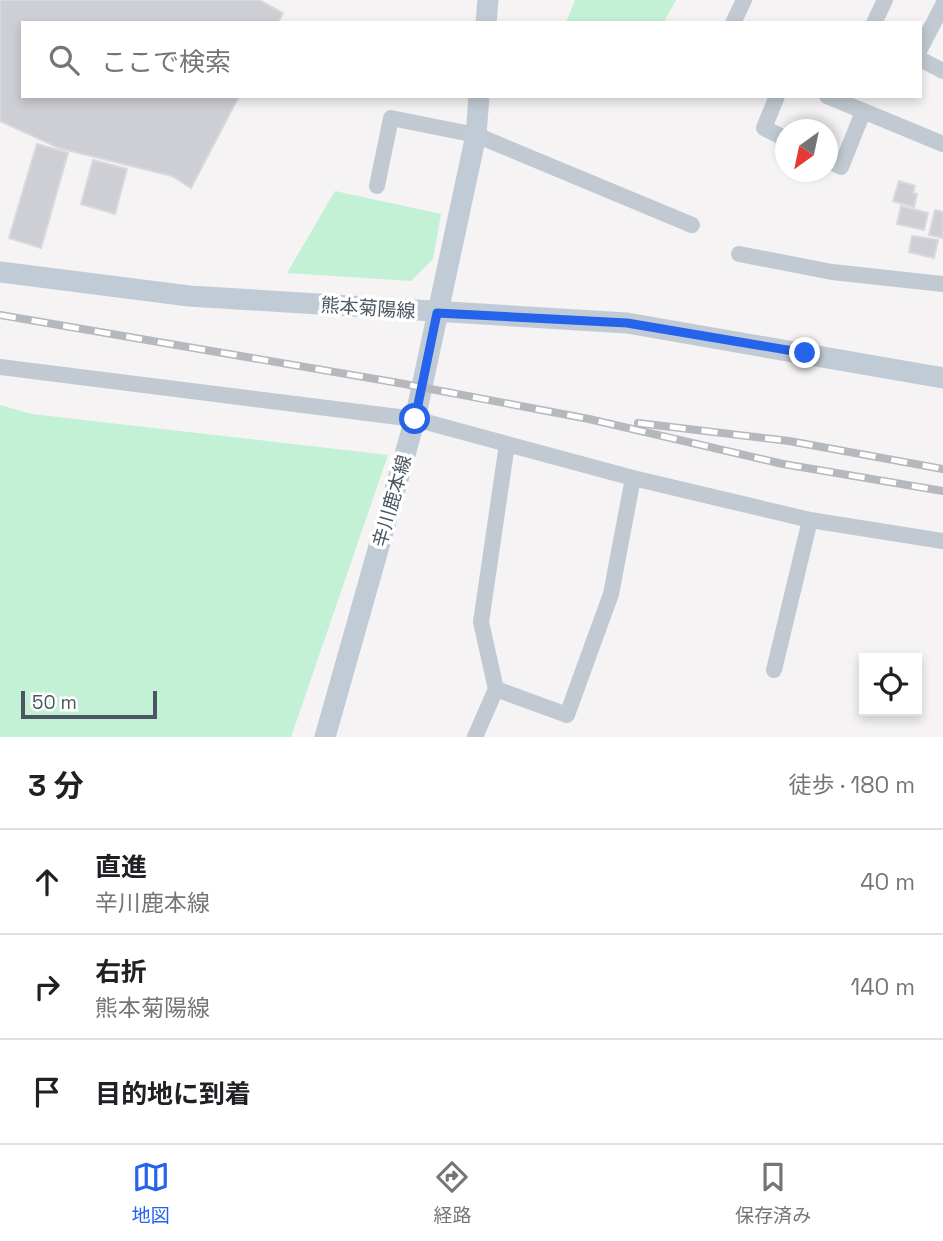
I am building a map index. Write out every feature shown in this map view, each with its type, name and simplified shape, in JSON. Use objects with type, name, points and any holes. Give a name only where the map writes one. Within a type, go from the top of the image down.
[{"type":"main road","points":[[486,21],[488,0]]},
{"type":"main road","name":"辛川鹿本線","points":[[325,737],[415,419],[476,135],[479,98]]},
{"type":"main road","name":"熊本菊陽線","points":[[0,272],[189,296],[627,323],[943,378]]},
{"type":"street","points":[[734,21],[744,0]]},
{"type":"street","points":[[875,21],[885,0]]},
{"type":"street","points":[[922,45],[943,5]]},
{"type":"street","points":[[922,60],[943,71]]},
{"type":"street","points":[[775,134],[764,128],[776,98]]},
{"type":"street","points":[[832,98],[943,144]]},
{"type":"street","points":[[838,165],[841,167],[863,112]]},
{"type":"street","points":[[377,186],[391,118],[476,135],[692,225]]},
{"type":"street","points":[[739,254],[832,272],[943,284]]},
{"type":"street","points":[[0,367],[415,419],[633,478],[810,520],[943,541]]},
{"type":"street","points":[[475,737],[496,689],[481,622],[507,444]]},
{"type":"street","points":[[496,689],[567,715],[611,594],[633,478]]},
{"type":"street","points":[[774,670],[810,520]]},
{"type":"green space","points":[[575,0],[676,0],[664,21],[567,21]]},
{"type":"green space","points":[[335,191],[441,214],[433,259],[411,281],[287,273]]},
{"type":"green space","points":[[0,405],[32,414],[388,455],[291,737],[0,737]]},
{"type":"building","points":[[0,0],[259,0],[283,13],[279,21],[21,21],[21,98],[238,98],[191,188],[172,176],[59,148],[0,121]]},
{"type":"building","points":[[37,144],[68,153],[41,248],[9,238]]},
{"type":"building","points":[[93,160],[127,169],[115,214],[81,204]]},
{"type":"building","points":[[899,181],[915,186],[913,193],[917,194],[914,207],[893,201]]},
{"type":"building","points":[[901,206],[928,213],[924,230],[897,224]]},
{"type":"building","points":[[935,210],[943,212],[943,238],[929,235]]},
{"type":"building","points":[[912,236],[938,240],[934,258],[909,252]]},
{"type":"railway","points":[[0,315],[399,383],[589,419],[783,464],[943,491]]},
{"type":"railway","points":[[638,423],[789,441],[943,469]]},
{"type":"route","points":[[415,419],[437,313],[627,323],[805,353]]}]
